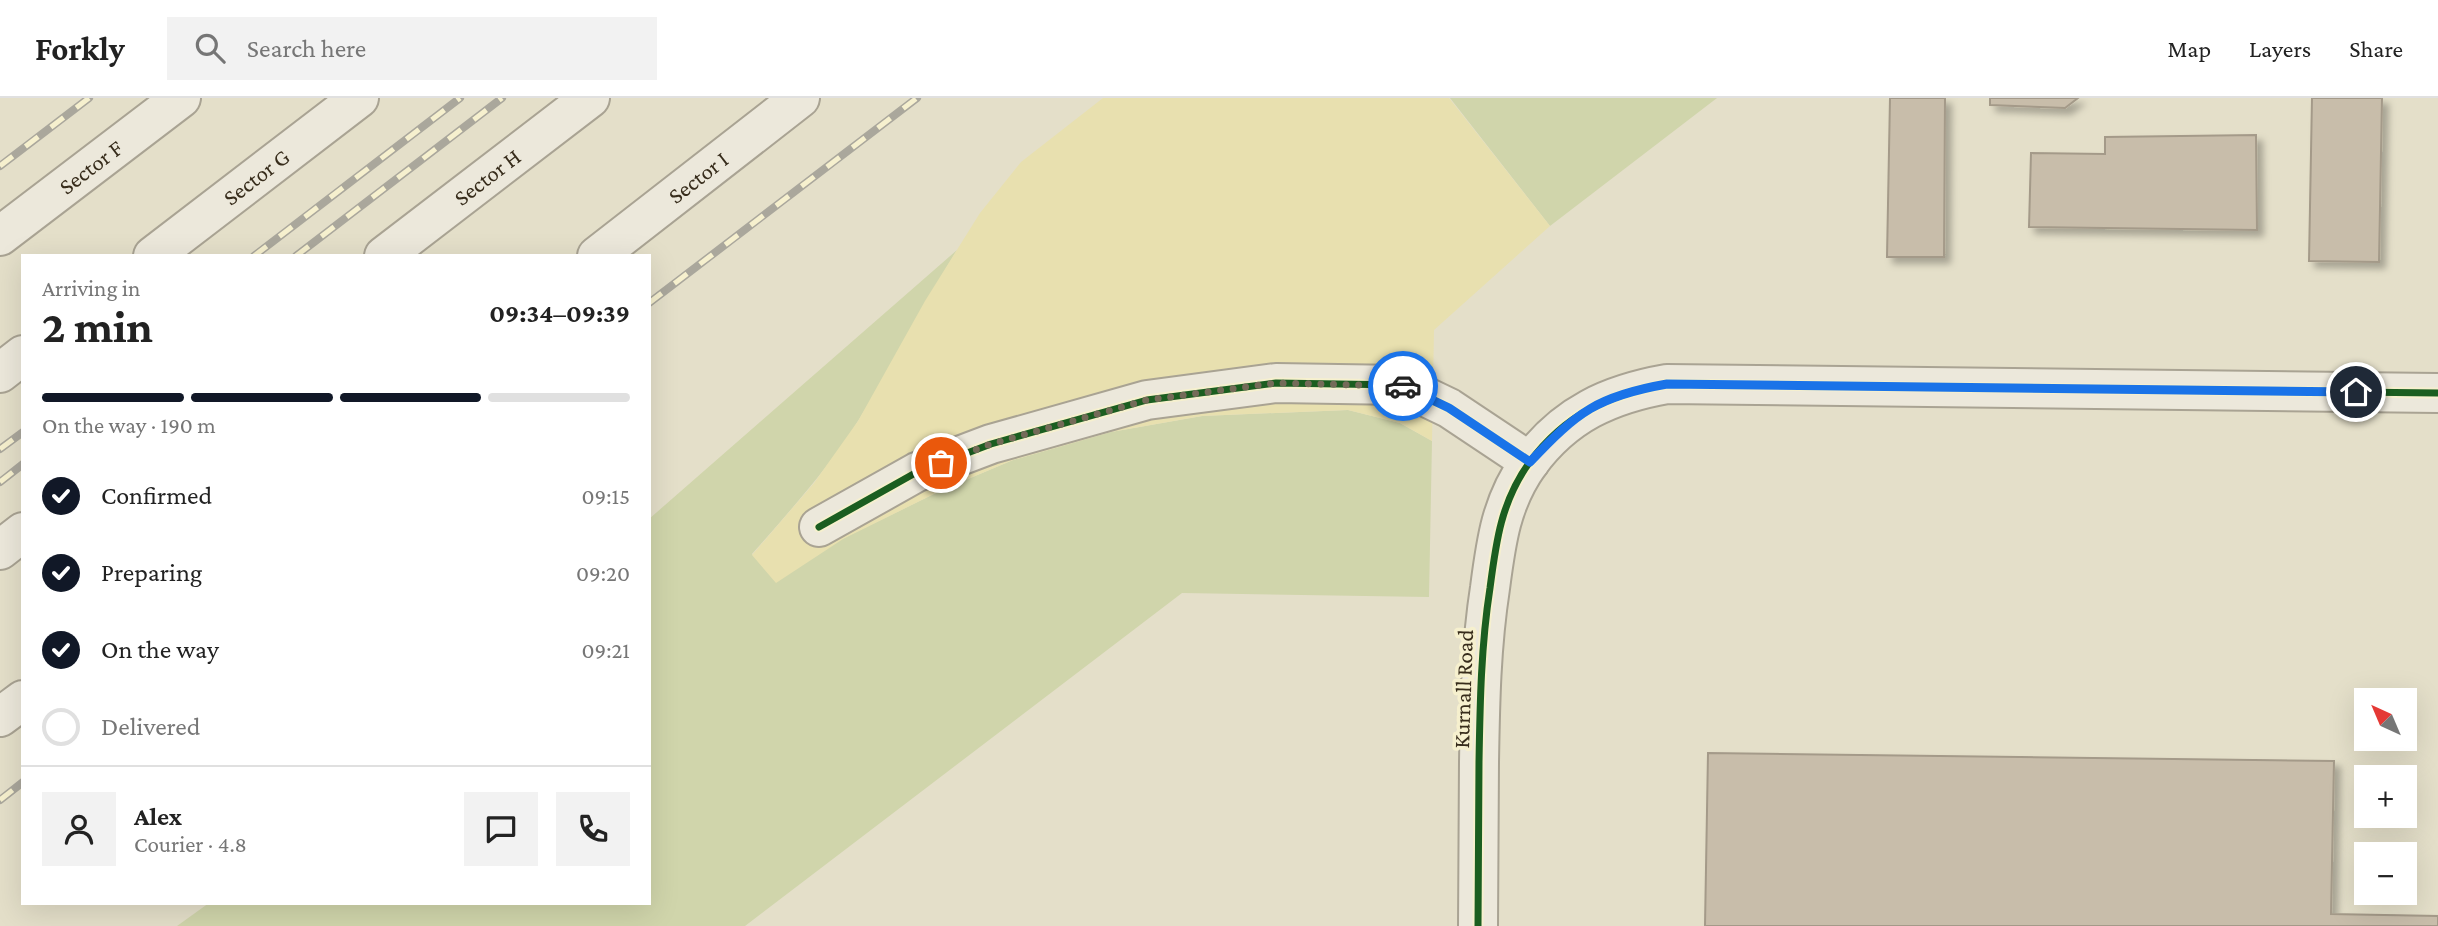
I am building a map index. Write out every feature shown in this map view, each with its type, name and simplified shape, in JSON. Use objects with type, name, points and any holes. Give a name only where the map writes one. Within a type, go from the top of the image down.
[{"type":"street","name":"Sector F","points":[[0,236],[181,98]]},
{"type":"street","name":"Sector G","points":[[156,254],[359,98]]},
{"type":"street","name":"Sector H","points":[[387,254],[590,98]]},
{"type":"street","name":"Sector I","points":[[600,254],[800,98]]},
{"type":"street","points":[[0,373],[21,357]]},
{"type":"street","points":[[819,527],[917,472],[991,444],[1147,400],[1276,383],[1401,385],[1449,408],[1530,462]]},
{"type":"street","name":"Kurnall Road","points":[[1478,926],[1480,669],[1498,528],[1512,493],[1530,462],[1563,427],[1598,402],[1632,390],[1667,384],[2438,393]]},
{"type":"street","points":[[0,550],[21,534]]},
{"type":"street","points":[[0,717],[21,701]]},
{"type":"green space","points":[[1450,98],[1717,98],[1550,226]]},
{"type":"green space","points":[[957,250],[846,439],[808,490],[752,554],[776,582],[842,539],[942,490],[1013,460],[1111,432],[1202,416],[1348,410],[1400,423],[1432,441],[1429,597],[1182,593],[745,926],[177,926],[206,905],[651,905],[651,517]]},
{"type":"sand","points":[[1103,98],[1449,98],[1550,226],[1434,330],[1432,441],[1400,423],[1348,410],[1202,416],[1111,432],[1013,460],[942,490],[843,539],[776,583],[752,555],[814,483],[858,421],[925,301],[980,213],[1021,162]]},
{"type":"building","points":[[1890,98],[1945,98],[1944,257],[1887,257]]},
{"type":"building","points":[[1990,98],[2078,98],[2065,108],[1990,105]]},
{"type":"building","points":[[2312,98],[2382,98],[2379,262],[2309,261]]},
{"type":"building","points":[[2256,135],[2257,230],[2029,227],[2031,153],[2105,154],[2105,137]]},
{"type":"building","points":[[1708,753],[2334,761],[2331,914],[2438,916],[2438,926],[1705,926]]},
{"type":"railway","points":[[0,166],[89,98]]},
{"type":"railway","points":[[257,254],[460,98]]},
{"type":"railway","points":[[299,254],[502,98]]},
{"type":"railway","points":[[651,301],[917,98]]},
{"type":"railway","points":[[0,449],[21,433]]},
{"type":"railway","points":[[0,482],[21,466]]},
{"type":"railway","points":[[0,800],[21,784]]},
{"type":"cycle path","points":[[819,527],[917,472],[991,444],[1147,400],[1276,383],[1401,385],[1449,408],[1530,462]]},
{"type":"cycle path","points":[[1478,926],[1482,675],[1487,610],[1501,523],[1512,493],[1529,463],[1558,431],[1590,409],[1626,394],[1667,384],[2438,393]]},
{"type":"way so far","points":[[941,463],[991,444],[1147,400],[1276,383],[1403,386]]},
{"type":"route","points":[[1403,386],[1449,408],[1530,462],[1563,427],[1598,402],[1632,390],[1667,384],[2356,392]]}]
